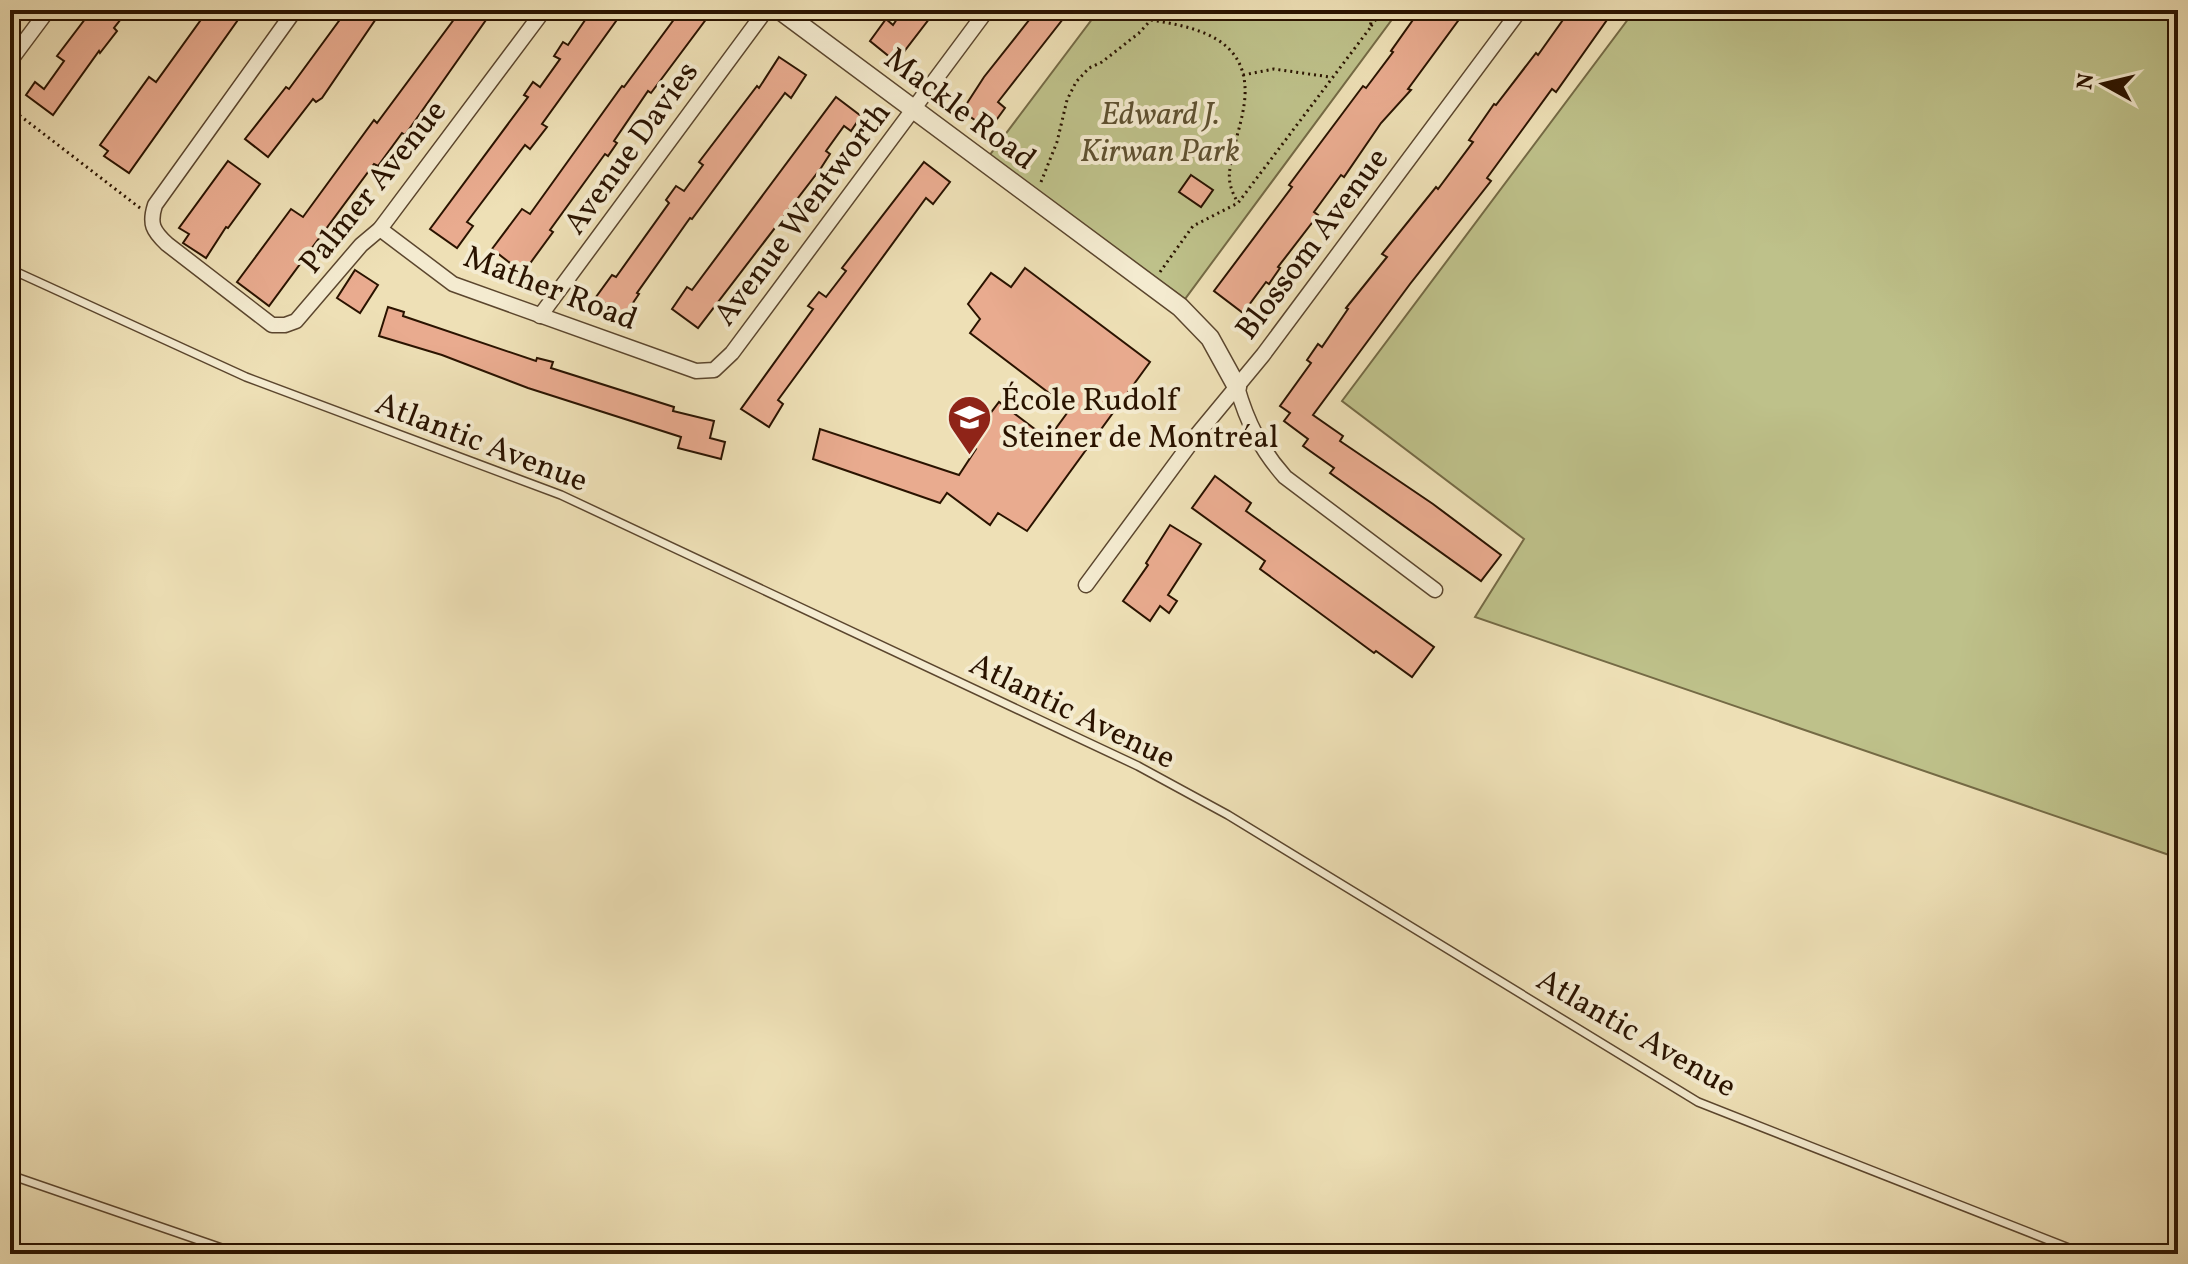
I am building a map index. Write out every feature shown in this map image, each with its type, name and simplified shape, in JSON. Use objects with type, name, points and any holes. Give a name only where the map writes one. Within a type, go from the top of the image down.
[{"type":"street","points":[[10,61],[48,10]]},
{"type":"street","points":[[152,214],[155,205],[295,10]]},
{"type":"street","name":"Palmer Avenue","points":[[152,214],[150,219],[154,232],[272,325],[296,321],[361,245],[380,229],[544,10]]},
{"type":"street","name":"Avenue Davies","points":[[540,316],[766,10]]},
{"type":"street","name":"Mackle Road","points":[[780,10],[1180,307],[1210,338],[1237,387],[1247,420],[1265,455],[1285,477],[1435,590]]},
{"type":"street","name":"Avenue Wentworth","points":[[714,370],[732,353],[987,10]]},
{"type":"street","name":"Blossom Avenue","points":[[1086,585],[1520,10]]},
{"type":"street","name":"Mather Road","points":[[380,229],[453,284],[696,371],[714,370]]},
{"type":"lane","name":"Atlantic Avenue","points":[[10,269],[246,377],[561,495],[1124,759],[1228,815],[1698,1102],[2084,1254]]},
{"type":"lane","points":[[10,1175],[239,1254]]},
{"type":"lane","points":[[10,1248],[27,1254]]},
{"type":"path","points":[[1034,200],[1057,142],[1067,100],[1076,82],[1089,68],[1102,62],[1139,33],[1160,10]]},
{"type":"path","points":[[1370,28],[1373,10]]},
{"type":"path","points":[[1150,285],[1193,226],[1238,203],[1383,10]]},
{"type":"path","points":[[1151,20],[1181,25],[1217,37],[1238,60],[1245,98],[1228,184],[1238,203]]},
{"type":"path","points":[[1243,75],[1274,69],[1331,77]]},
{"type":"path","points":[[10,108],[135,205],[152,214]]},
{"type":"green space","name":"Edward J. Kirwan Park","points":[[1099,10],[1399,10],[1185,299],[989,156]]},
{"type":"green space","points":[[1635,10],[2178,10],[2178,858],[1475,617],[1524,539],[1342,401]]},
{"type":"building","points":[[92,10],[128,10],[114,28],[117,31],[53,115],[26,95],[35,82],[44,89],[64,61],[57,56]]},
{"type":"building","points":[[208,10],[245,10],[129,173],[104,156],[108,151],[100,145],[149,77],[156,82]]},
{"type":"building","points":[[347,10],[382,10],[322,98],[316,102],[313,99],[268,157],[245,139],[286,87],[289,89]]},
{"type":"building","points":[[461,10],[493,10],[405,135],[402,133],[378,166],[374,164],[269,306],[237,282],[291,209],[303,217],[374,120],[377,123]]},
{"type":"building","points":[[592,10],[624,10],[542,124],[547,127],[530,149],[525,145],[467,222],[473,226],[457,248],[430,229],[528,97],[524,95],[533,82],[540,87],[560,59],[554,56],[563,42],[568,45]]},
{"type":"building","points":[[681,10],[713,10],[651,93],[648,91],[614,141],[617,143],[608,156],[605,154],[550,230],[553,232],[523,273],[492,249],[522,209],[530,214]]},
{"type":"building","points":[[903,10],[936,10],[896,62],[870,41],[886,19],[893,25]]},
{"type":"building","points":[[1037,10],[1070,10],[998,102],[1005,108],[989,130],[962,111],[984,77]]},
{"type":"building","points":[[1420,10],[1466,10],[1408,89],[1411,90],[1381,123],[1344,177],[1341,175],[1314,212],[1318,215],[1278,267],[1269,284],[1266,282],[1243,313],[1214,291],[1363,86],[1366,88],[1393,52]]},
{"type":"building","points":[[1570,10],[1614,10],[1556,92],[1552,89],[1487,178],[1491,181],[1313,415],[1343,436],[1340,441],[1501,555],[1481,581],[1330,473],[1334,468],[1303,446],[1308,439],[1284,421],[1290,413],[1280,406],[1311,363],[1307,360],[1318,344],[1322,347],[1346,308],[1387,257],[1382,254],[1436,187],[1438,189],[1473,142],[1469,140],[1494,104],[1536,53],[1538,55]]},
{"type":"building","points":[[779,57],[806,75],[791,98],[785,93],[690,218],[624,316],[596,297],[612,275],[616,277],[669,203],[666,200],[676,186],[684,191],[703,165],[699,162],[757,86],[759,88]]},
{"type":"building","points":[[836,97],[861,116],[851,131],[844,126],[826,151],[830,154],[821,168],[698,328],[672,309],[687,287],[692,290]]},
{"type":"building","points":[[228,161],[260,184],[206,258],[183,243],[189,234],[179,228]]},
{"type":"building","points":[[924,162],[950,182],[933,204],[926,198],[778,400],[783,404],[769,427],[741,409],[813,309],[808,306],[819,292],[826,297],[846,271],[842,268]]},
{"type":"building","points":[[1191,175],[1213,190],[1201,207],[1179,192]]},
{"type":"building","points":[[1025,268],[1150,362],[1027,531],[998,513],[990,525],[947,493],[940,503],[813,459],[820,429],[959,475],[976,449],[968,443],[999,402],[1048,439],[1070,409],[970,333],[980,319],[968,304],[991,273],[1011,287]]},
{"type":"building","points":[[355,270],[378,285],[360,313],[337,298]]},
{"type":"building","points":[[388,307],[404,312],[403,316],[536,361],[537,358],[553,362],[551,368],[674,407],[673,411],[714,421],[710,438],[725,442],[721,459],[678,448],[681,437],[379,336]]},
{"type":"building","points":[[1215,476],[1251,503],[1246,511],[1434,647],[1412,677],[1376,651],[1374,653],[1260,569],[1265,561],[1192,508]]},
{"type":"building","points":[[1170,525],[1201,544],[1168,595],[1177,601],[1169,613],[1160,606],[1150,621],[1123,601]]},
{"type":"place","name":"École Rudolf Steiner de Montréal","points":[[970,456]]}]
